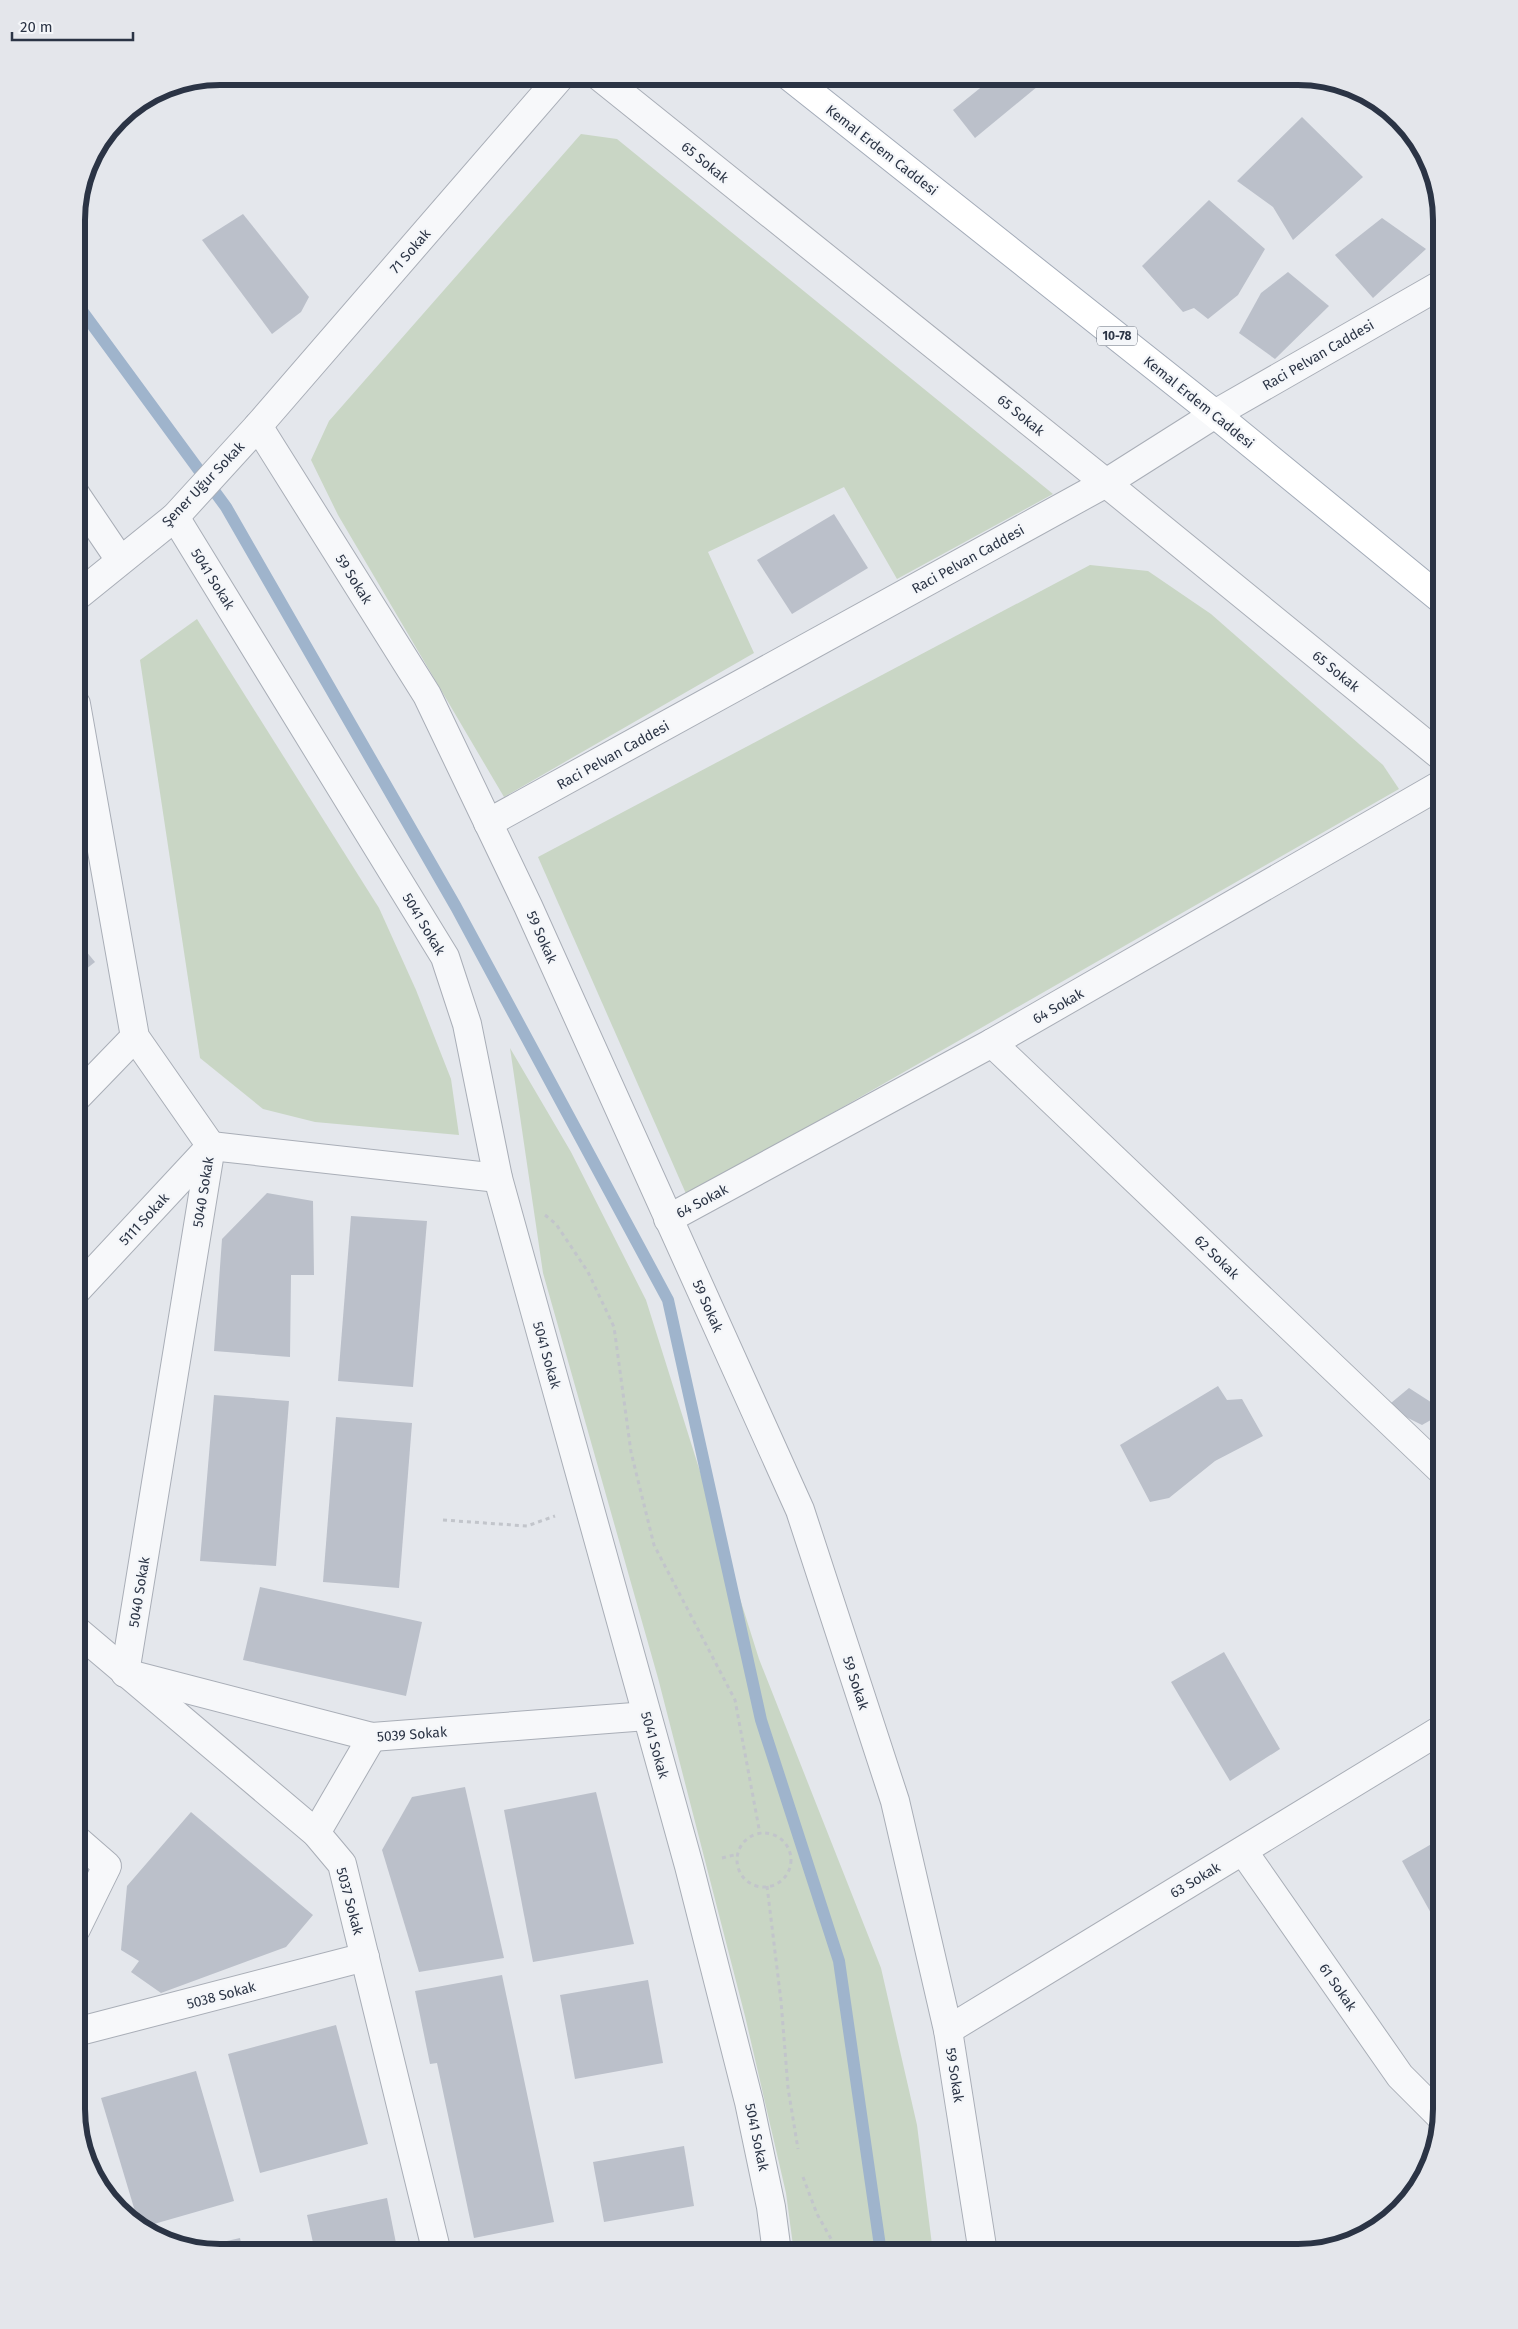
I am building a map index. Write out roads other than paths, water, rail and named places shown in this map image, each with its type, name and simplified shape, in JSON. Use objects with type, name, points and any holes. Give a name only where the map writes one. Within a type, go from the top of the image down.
[{"type":"main road","name":"Kemal Erdem Caddesi","points":[[800,85],[1215,414],[1433,593]]},
{"type":"street","name":"71 Sokak","points":[[258,426],[553,85]]},
{"type":"street","name":"65 Sokak","points":[[610,85],[1106,483],[1433,750]]},
{"type":"street","name":"Raci Pelvan Caddesi","points":[[488,823],[1106,483],[1215,414],[1433,289]]},
{"type":"street","name":"Şener Uğur Sokak","points":[[85,589],[175,517],[258,426]]},
{"type":"street","name":"59 Sokak","points":[[258,426],[427,696],[528,906],[800,1510],[895,1801],[948,2030],[982,2244]]},
{"type":"street","points":[[85,508],[120,560]]},
{"type":"street","name":"5041 Sokak","points":[[175,517],[444,957],[467,1024],[498,1178],[689,1866],[750,2102],[772,2207],[776,2244]]},
{"type":"street","name":"5040 Sokak","points":[[85,755],[135,1037],[211,1146],[125,1673]]},
{"type":"street","name":"64 Sokak","points":[[668,1219],[992,1044],[1433,789]]},
{"type":"street","points":[[85,1089],[135,1037]]},
{"type":"street","name":"62 Sokak","points":[[992,1044],[1433,1462]]},
{"type":"street","points":[[211,1146],[498,1178]]},
{"type":"street","name":"5111 Sokak","points":[[85,1282],[211,1146]]},
{"type":"street","name":"5037 Sokak","points":[[85,1638],[316,1833],[342,1864],[435,2244]]},
{"type":"street","name":"5039 Sokak","points":[[125,1673],[372,1737],[646,1716]]},
{"type":"street","name":"63 Sokak","points":[[948,2030],[1433,1735]]},
{"type":"street","points":[[316,1833],[372,1737]]},
{"type":"street","points":[[85,1847],[107,1866],[85,1911]]},
{"type":"street","name":"61 Sokak","points":[[1243,1851],[1400,2076],[1433,2109]]},
{"type":"street","name":"5038 Sokak","points":[[85,2030],[365,1957]]},
{"type":"waterway","points":[[85,315],[226,507],[456,907],[668,1300],[761,1720],[839,1961],[880,2244]]}]
